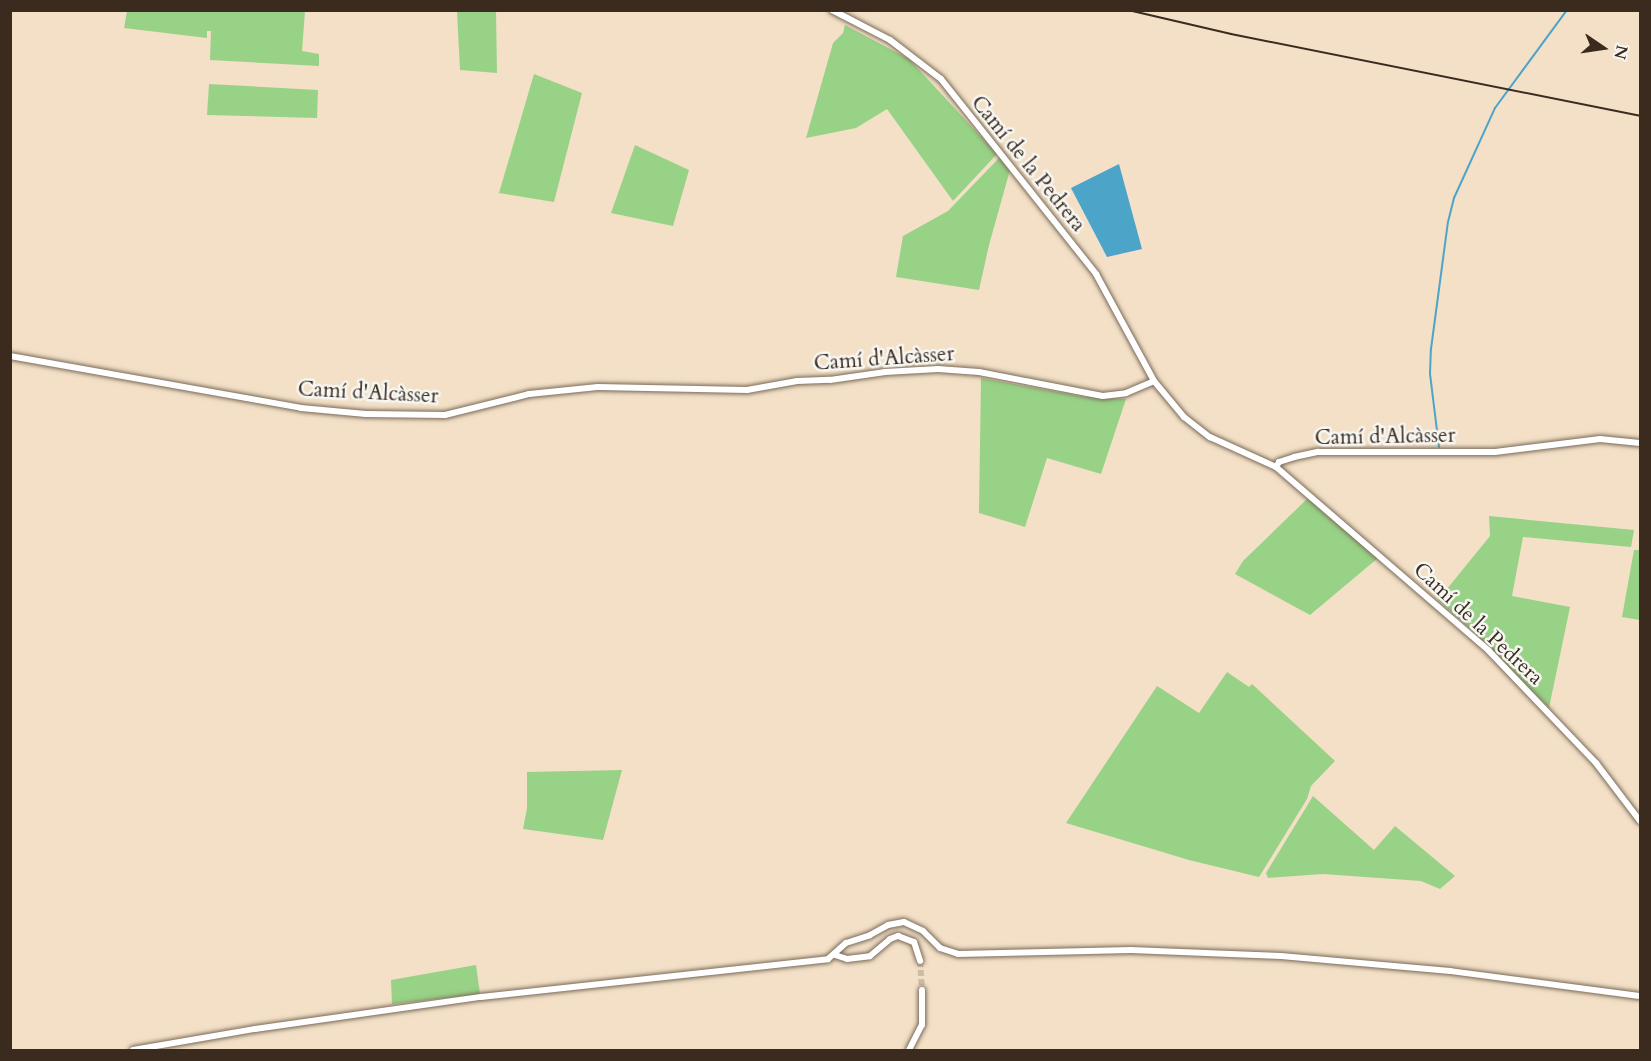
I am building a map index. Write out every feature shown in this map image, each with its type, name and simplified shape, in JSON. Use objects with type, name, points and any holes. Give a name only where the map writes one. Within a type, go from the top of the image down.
[{"type":"street","name":"Camí de la Pedrera","points":[[832,10],[890,40],[940,79],[1096,274],[1154,381]]},
{"type":"street","name":"Camí d'Alcàsser","points":[[10,356],[322,410],[438,415],[538,392],[617,386],[747,390],[798,381],[830,381],[885,372],[938,369],[979,372],[1103,396],[1126,393],[1154,381]]},
{"type":"street","points":[[1154,381],[1196,427],[1247,455],[1276,467]]},
{"type":"street","name":"Camí d'Alcàsser","points":[[1276,467],[1287,460],[1318,452],[1495,452],[1600,438],[1641,443]]},
{"type":"street","name":"Camí de la Pedrera","points":[[1276,467],[1489,651],[1596,763],[1641,821]]},
{"type":"street","points":[[133,1050],[255,1029],[480,997],[821,960],[835,955],[846,943],[888,925],[904,922],[923,931],[940,948],[958,954],[1131,950],[1281,957],[1462,972],[1641,996]]},
{"type":"street","points":[[835,955],[847,959],[870,956],[890,939],[898,936],[914,942],[920,961]]},
{"type":"street","points":[[909,1050],[922,1025],[922,990]]},
{"type":"green space","points":[[127,11],[305,11],[302,51],[319,54],[319,66],[210,60],[211,31],[207,31],[207,38],[124,28]]},
{"type":"green space","points":[[457,11],[496,11],[497,73],[460,70]]},
{"type":"green space","points":[[845,25],[909,59],[997,154],[953,201],[887,109],[856,128],[806,138],[833,43],[843,33]]},
{"type":"green space","points":[[534,74],[582,93],[554,202],[499,193]]},
{"type":"green space","points":[[209,84],[318,90],[317,118],[207,115]]},
{"type":"green space","points":[[635,145],[689,170],[673,226],[611,213]]},
{"type":"green space","points":[[1000,157],[1010,170],[979,290],[896,277],[903,236],[948,211]]},
{"type":"green space","points":[[981,378],[1085,397],[1126,399],[1101,474],[1047,458],[1025,527],[979,513]]},
{"type":"green space","points":[[1308,498],[1378,558],[1310,615],[1235,574],[1243,561]]},
{"type":"green space","points":[[1489,516],[1634,530],[1631,547],[1523,537],[1512,596],[1570,607],[1549,708],[1476,634],[1438,600],[1490,536]]},
{"type":"green space","points":[[1634,550],[1640,550],[1640,620],[1622,617]]},
{"type":"green space","points":[[1227,672],[1249,687],[1252,684],[1335,761],[1311,786],[1307,799],[1259,877],[1189,860],[1066,823],[1157,686],[1199,713]]},
{"type":"green space","points":[[622,770],[603,840],[523,829],[527,808],[527,772]]},
{"type":"green space","points":[[1313,796],[1374,850],[1395,826],[1455,876],[1440,889],[1421,881],[1323,874],[1268,878],[1266,873]]},
{"type":"green space","points":[[476,965],[480,994],[392,1004],[391,980]]},
{"type":"water","points":[[1119,164],[1142,249],[1107,257],[1071,188]]},
{"type":"waterway","points":[[1439,447],[1430,374],[1431,349],[1448,222],[1454,198],[1495,108],[1567,10]]},
{"type":"tunnel","points":[[920,961],[922,990]]},
{"type":"railway","points":[[1128,10],[1231,34],[1640,116]]}]
